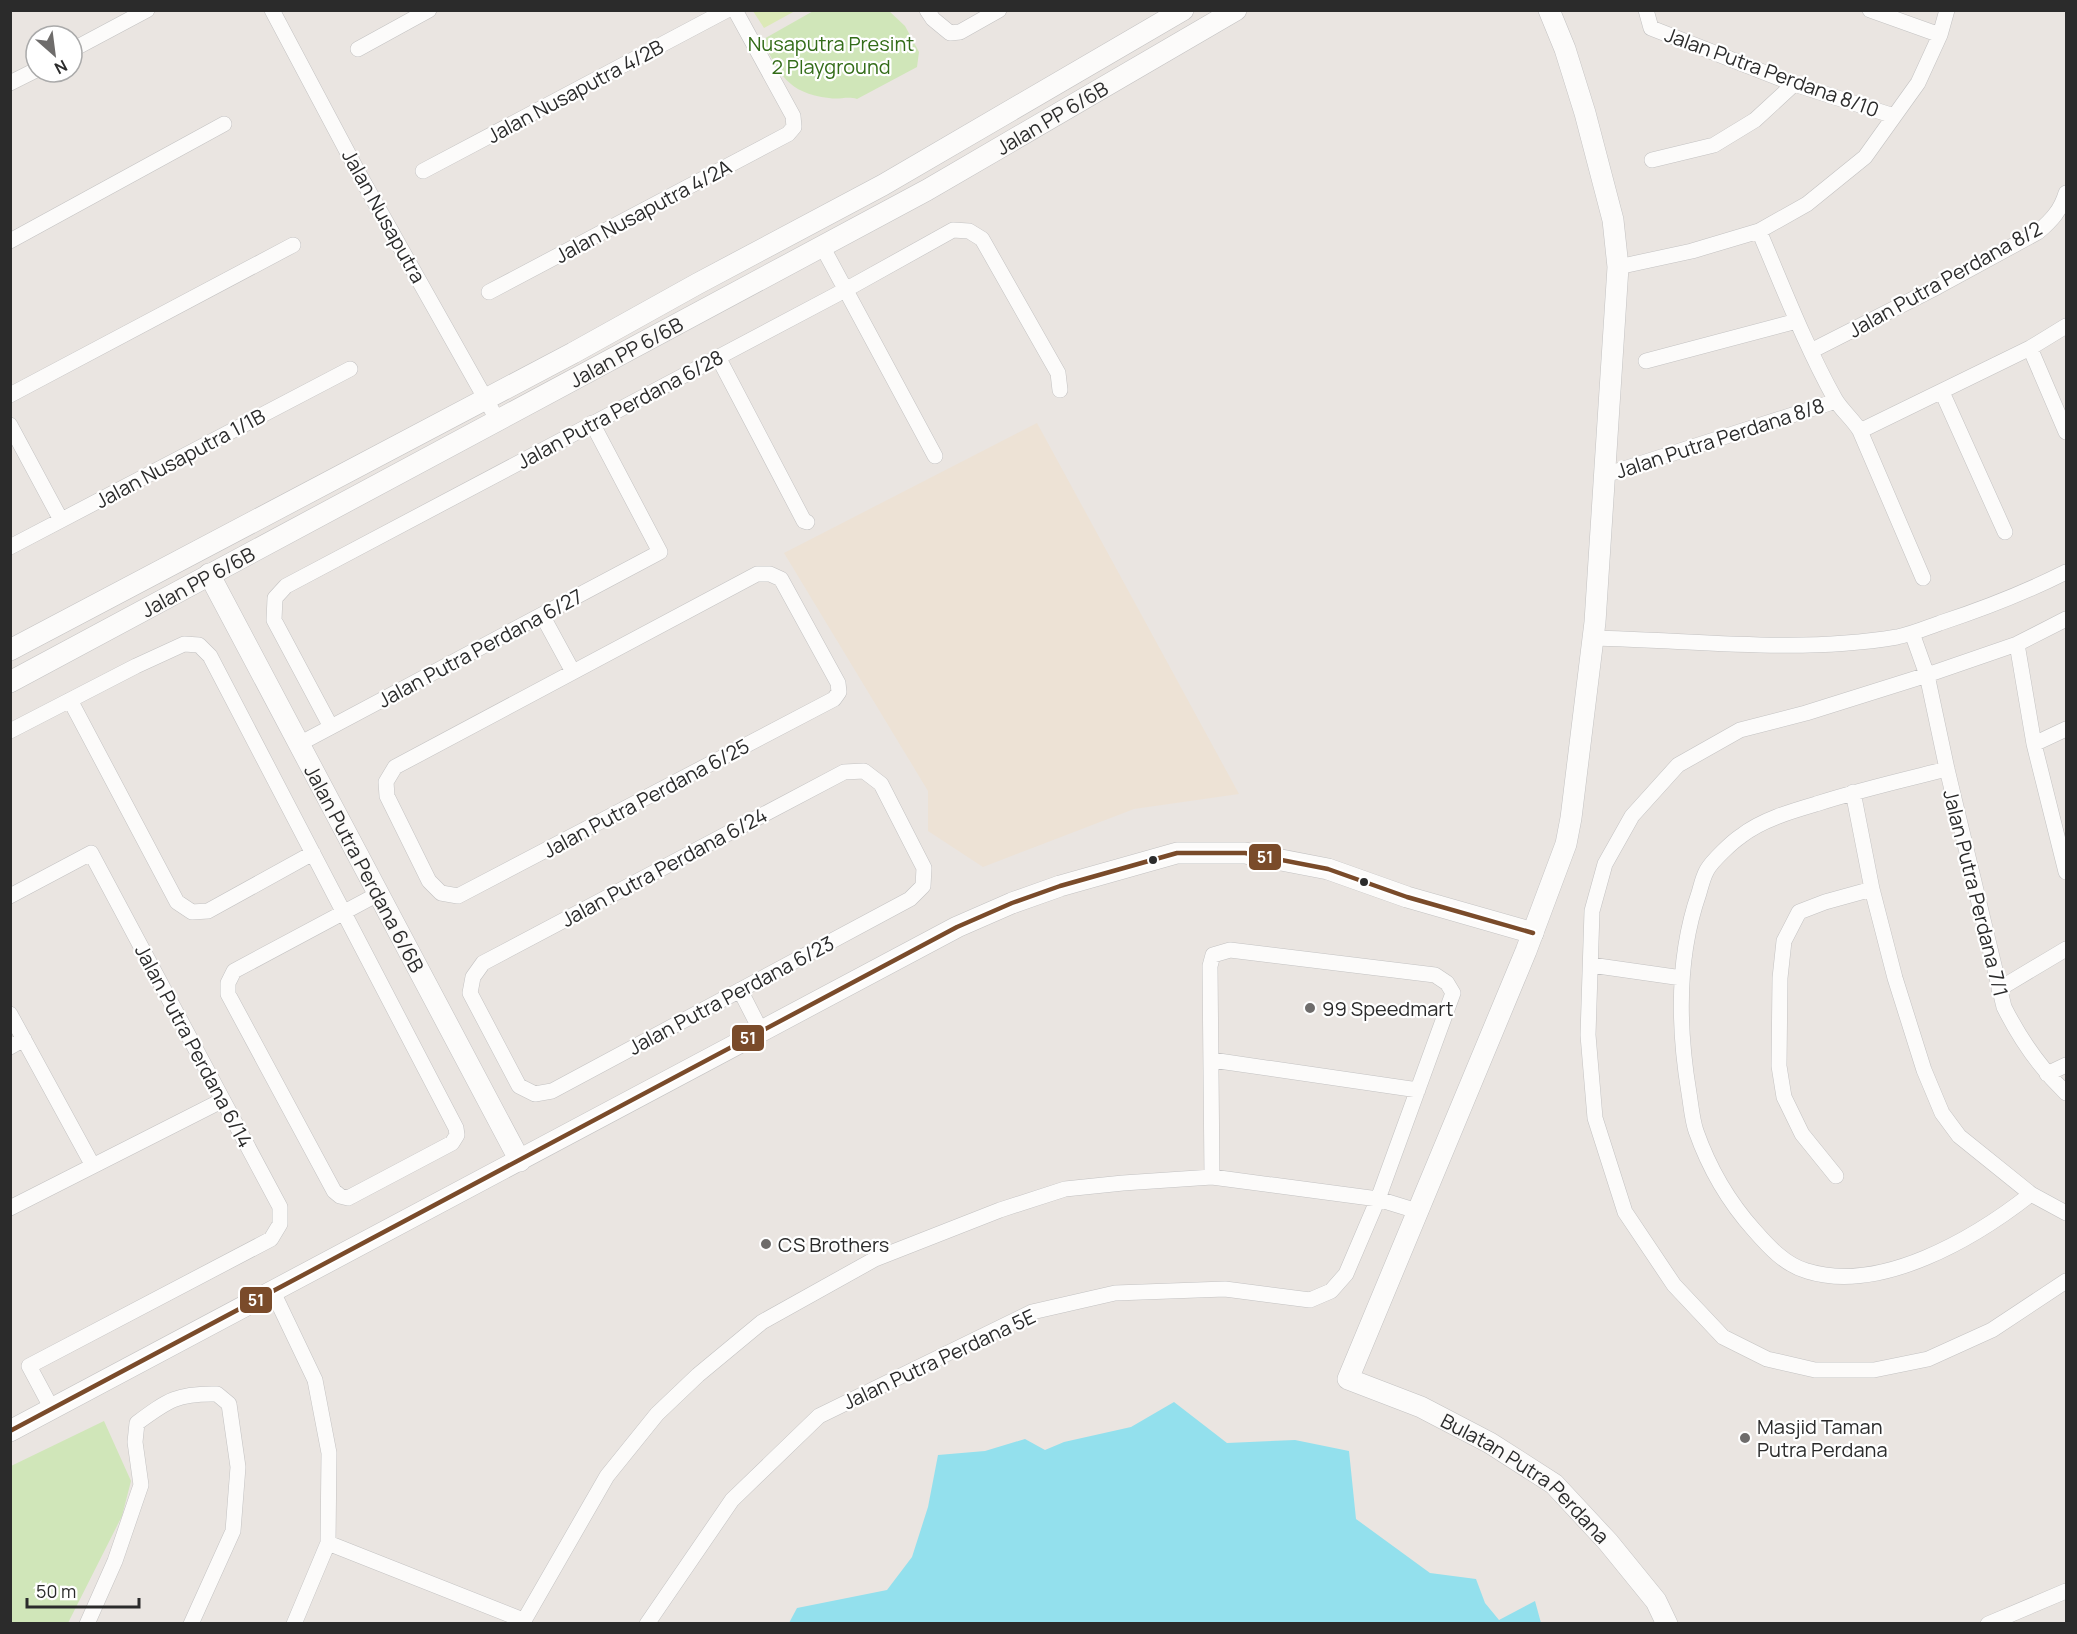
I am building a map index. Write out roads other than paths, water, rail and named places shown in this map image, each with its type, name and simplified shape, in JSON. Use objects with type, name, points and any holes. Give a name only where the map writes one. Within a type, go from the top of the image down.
[{"type":"street","points":[[84,44],[147,10]]},
{"type":"street","name":"Jalan Nusaputra","points":[[272,10],[359,174],[498,421]]},
{"type":"street","points":[[358,49],[429,10]]},
{"type":"street","name":"Jalan Nusaputra 4/2B","points":[[423,171],[727,10]]},
{"type":"street","name":"Jalan Nusaputra 4/2A","points":[[489,292],[788,135],[794,127],[793,116],[735,10]]},
{"type":"street","points":[[927,10],[933,19],[950,33],[968,28],[999,10]]},
{"type":"street","name":"Jalan PP 6/6B","points":[[10,650],[883,185],[1184,10]]},
{"type":"street","name":"Jalan PP 6/6B","points":[[10,682],[927,190],[1236,10]]},
{"type":"street","points":[[328,1543],[522,1622],[608,1476],[657,1413],[698,1375],[762,1322],[875,1259],[1000,1210],[1065,1188],[1212,1176],[1378,1199],[1417,1211],[1533,933],[1566,844],[1593,638],[1618,267],[1613,220],[1585,113],[1565,49],[1549,10]]},
{"type":"street","name":"Jalan Putra Perdana 8/10","points":[[1646,10],[1651,28],[1794,84],[1894,116]]},
{"type":"street","points":[[1870,10],[1940,35]]},
{"type":"street","points":[[1618,267],[1692,251],[1759,231],[1808,204],[1865,157],[1918,83],[1940,35],[1947,10]]},
{"type":"street","points":[[10,83],[24,76]]},
{"type":"street","points":[[1652,160],[1714,145],[1755,120],[1794,84]]},
{"type":"street","points":[[10,241],[224,124]]},
{"type":"street","name":"Jalan Putra Perdana 8/2","points":[[1810,351],[1937,287],[2038,232],[2062,207],[2067,193]]},
{"type":"street","name":"Jalan Putra Perdana 6/28","points":[[331,727],[274,620],[275,598],[286,586],[847,289],[953,230],[969,231],[982,238],[1058,373],[1060,390]]},
{"type":"street","points":[[1759,231],[1810,351],[1836,401],[1860,431],[1923,578]]},
{"type":"street","points":[[10,395],[293,245]]},
{"type":"street","points":[[822,246],[935,456]]},
{"type":"street","points":[[1646,361],[1797,321]]},
{"type":"street","points":[[1860,431],[2030,348],[2067,326]]},
{"type":"street","points":[[2030,348],[2067,432]]},
{"type":"street","points":[[718,357],[804,521],[807,522]]},
{"type":"street","name":"Jalan Nusaputra 1/1B","points":[[10,548],[350,369]]},
{"type":"street","points":[[1942,392],[2005,531]]},
{"type":"street","name":"Jalan Putra Perdana 8/8","points":[[1605,475],[1836,401]]},
{"type":"street","name":"Jalan Putra Perdana 6/27","points":[[299,744],[660,552],[592,423]]},
{"type":"street","points":[[10,425],[61,520]]},
{"type":"street","points":[[1593,638],[1743,646],[1816,645],[1897,637],[1966,615],[2067,572]]},
{"type":"street","name":"Jalan Putra Perdana 6/6B","points":[[209,574],[520,1161]]},
{"type":"street","name":"Jalan Putra Perdana 6/25","points":[[757,574],[770,574],[781,579],[838,682],[839,692],[834,699],[458,896],[441,892],[429,881],[387,796],[386,782],[394,766],[573,672],[744,580],[757,574]]},
{"type":"street","points":[[542,615],[573,672]]},
{"type":"street","points":[[2067,619],[2017,644],[1927,675],[1806,713],[1740,730],[1678,765],[1632,816],[1605,864],[1592,911],[1588,1035],[1595,1118],[1625,1212],[1674,1285],[1724,1337],[1767,1359],[1815,1370],[1874,1370],[1929,1359],[1992,1330],[2067,1281]]},
{"type":"street","name":"Jalan Putra Perdana 7/1","points":[[1912,633],[1927,675],[2004,1007],[2016,1031],[2048,1074],[2067,1093]]},
{"type":"street","points":[[2017,644],[2034,744],[2067,872]]},
{"type":"street","points":[[10,731],[184,645],[199,645],[210,656],[344,912],[456,1128],[457,1135],[452,1143],[348,1198],[334,1191],[228,994],[228,983],[234,971],[344,912],[378,894]]},
{"type":"street","points":[[70,700],[177,902],[192,912],[208,911],[313,853]]},
{"type":"street","points":[[2034,744],[2067,729]]},
{"type":"street","points":[[1947,769],[1853,792],[1782,814],[1741,836],[1707,869],[1690,917],[1682,964],[1682,1054],[1695,1128],[1711,1170],[1741,1215],[1774,1253],[1805,1271],[1848,1277],[1882,1272],[1916,1262],[1956,1243],[2007,1213],[2031,1194]]},
{"type":"street","name":"Jalan Putra Perdana 6/23","points":[[552,1091],[910,899],[923,886],[924,868],[881,784],[864,771],[844,772]]},
{"type":"street","name":"Jalan Putra Perdana 6/24","points":[[552,1091],[535,1094],[519,1086],[470,993],[473,977],[483,963],[844,772]]},
{"type":"street","points":[[1853,792],[1872,889],[1895,978],[1924,1070],[1942,1113],[1959,1137],[2031,1194],[2067,1213]]},
{"type":"street","name":"Jalan Putra Perdana 6/14","points":[[10,896],[91,853],[280,1207],[280,1224],[271,1239],[29,1365],[52,1409]]},
{"type":"street","points":[[10,1431],[957,927],[1012,903],[1060,886],[1177,853],[1245,853],[1328,869],[1407,897],[1533,933]]},
{"type":"street","points":[[1836,1176],[1802,1134],[1784,1097],[1779,1066],[1780,978],[1784,941],[1799,912],[1872,889]]},
{"type":"street","points":[[1998,989],[2067,949]]},
{"type":"street","name":"Jalan Putra Perdana 5E","points":[[647,1623],[732,1500],[819,1416],[1032,1312],[1115,1293],[1225,1289],[1310,1300],[1331,1291],[1346,1274],[1378,1199],[1453,993],[1448,983],[1435,975],[1230,950],[1214,955],[1210,966],[1212,1060]]},
{"type":"street","points":[[1592,965],[1682,978]]},
{"type":"street","points":[[740,990],[761,1031]]},
{"type":"street","points":[[10,1014],[17,1043],[93,1166]]},
{"type":"street","points":[[1212,1176],[1212,1060],[1418,1090]]},
{"type":"street","points":[[2048,1074],[2067,1065]]},
{"type":"street","points":[[10,1208],[223,1100]]},
{"type":"street","name":"Bulatan Putra Perdana","points":[[1417,1211],[1348,1379],[1421,1407],[1490,1443],[1554,1484],[1608,1542],[1656,1601],[1667,1623]]},
{"type":"street","points":[[273,1292],[315,1380],[329,1453],[328,1543],[294,1623]]},
{"type":"street","points":[[87,1623],[116,1561],[141,1485],[135,1442],[137,1423],[167,1401],[194,1393],[217,1394],[229,1404],[238,1467],[233,1531],[191,1623]]},
{"type":"street","points":[[1988,1623],[2067,1591]]},
{"type":"water","points":[[1174,1402],[1227,1443],[1295,1440],[1349,1451],[1356,1519],[1430,1573],[1476,1579],[1485,1603],[1499,1620],[1535,1601],[1541,1623],[789,1623],[797,1608],[887,1590],[912,1557],[928,1507],[938,1455],[985,1451],[1025,1439],[1045,1450],[1064,1442],[1131,1427]]},
{"type":"place","name":"99 Speedmart","points":[[1310,1008]]},
{"type":"place","name":"CS Brothers","points":[[766,1244]]},
{"type":"place","name":"Masjid Taman Putra Perdana","points":[[1745,1438]]},
{"type":"park label","name":"Nusaputra Presint 2 Playground","points":[[831,54]]}]
